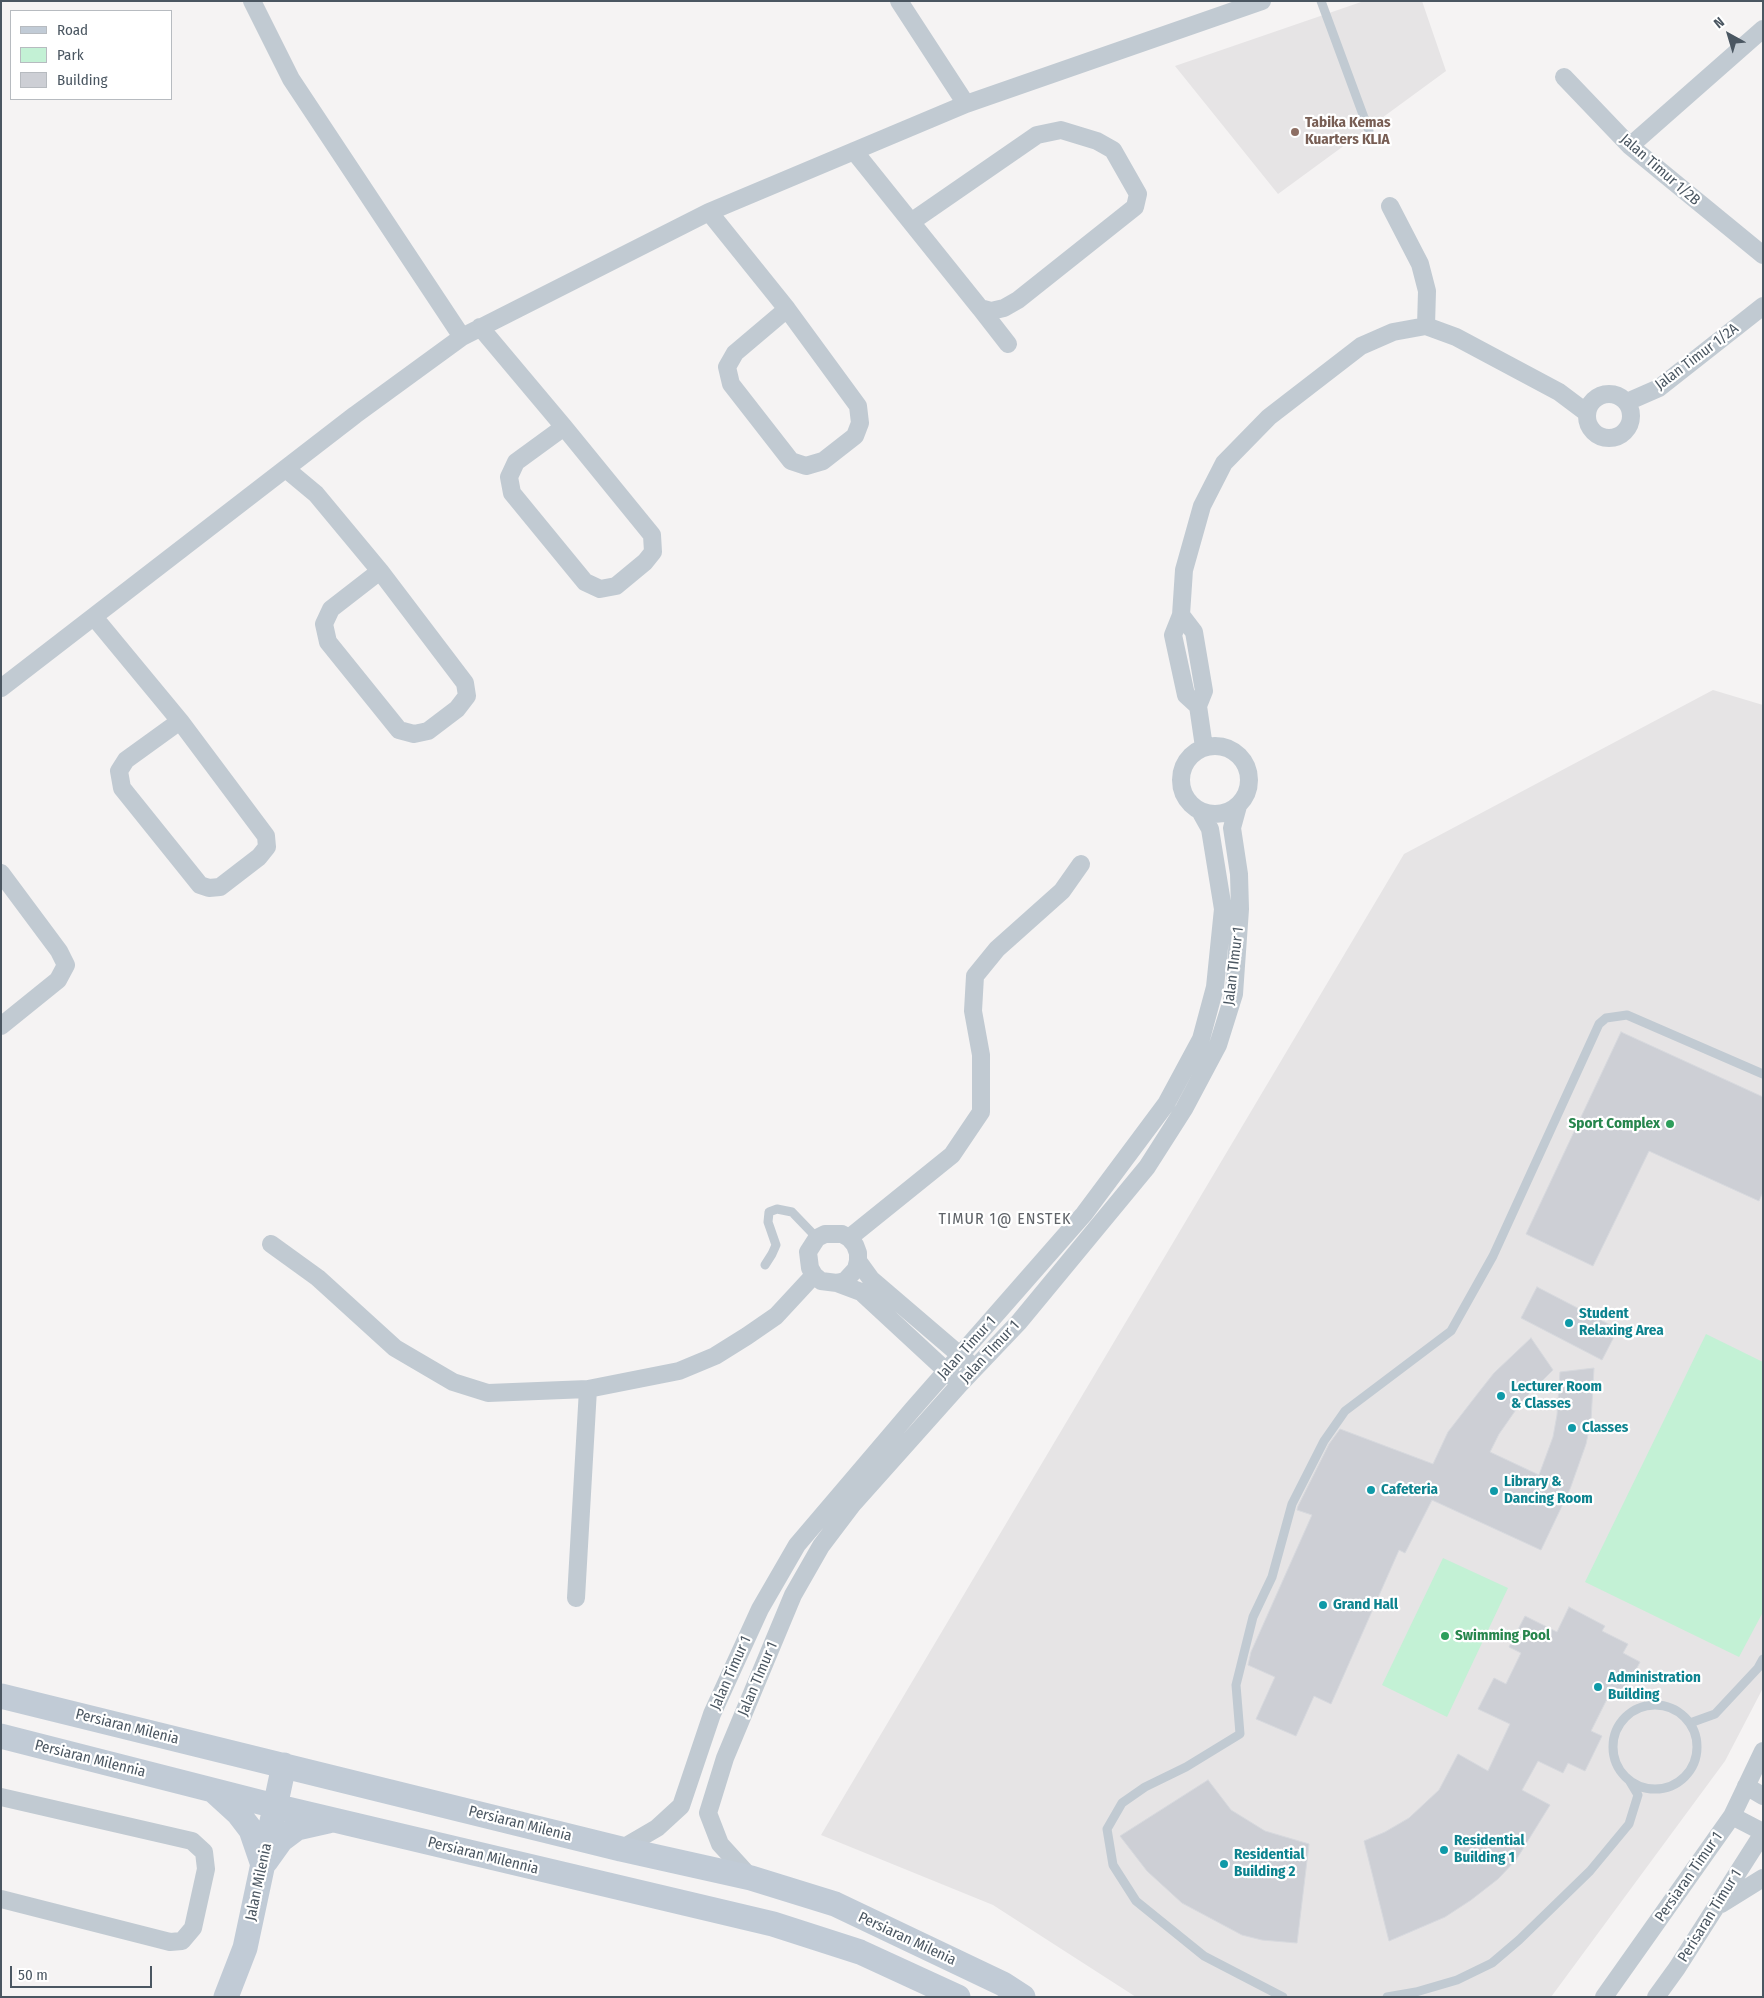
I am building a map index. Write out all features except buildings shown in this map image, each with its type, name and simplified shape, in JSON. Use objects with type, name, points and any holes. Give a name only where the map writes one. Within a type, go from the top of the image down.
[{"type":"main road","name":"Persiaran Milenia","points":[[1,1696],[621,1849],[751,1878],[835,1904],[1003,1984],[1023,1997]]},
{"type":"main road","name":"Persiaran Milennia","points":[[1,1736],[332,1820],[773,1924],[860,1952],[958,1997]]},
{"type":"main road","name":"Jalan Milenia","points":[[226,1997],[245,1948],[284,1765]]},
{"type":"main road","points":[[212,1790],[238,1813],[251,1830],[262,1865]]},
{"type":"main road","points":[[262,1865],[280,1840],[297,1828],[332,1820]]},
{"type":"street","points":[[252,1],[291,79],[462,336]]},
{"type":"street","points":[[899,1],[966,104]]},
{"type":"street","points":[[2,687],[462,336],[709,212],[966,104],[1262,1]]},
{"type":"street","points":[[1630,146],[1763,29]]},
{"type":"street","name":"Jalan Timur 1/2B","points":[[1564,77],[1630,146],[1763,255]]},
{"type":"street","points":[[911,222],[1037,134],[1061,130],[1097,141],[1113,150],[1138,194],[1135,207],[1018,300],[1004,308],[991,311],[980,308]]},
{"type":"street","points":[[854,151],[1008,344]]},
{"type":"street","points":[[1390,206],[1420,264],[1427,291],[1426,326]]},
{"type":"street","points":[[709,212],[787,309],[858,406],[860,423],[855,436],[823,461],[806,466],[791,461],[730,384],[727,367],[735,353],[787,309]]},
{"type":"street","name":"Jalan Timur 1/2A","points":[[1627,402],[1659,388],[1763,306]]},
{"type":"street","points":[[1204,747],[1198,706],[1204,691],[1194,632],[1181,616],[1184,570],[1202,506],[1224,462],[1269,418],[1361,346],[1393,332],[1426,326],[1456,337],[1559,392],[1588,414]]},
{"type":"street","points":[[480,327],[564,427],[652,535],[653,552],[645,562],[616,586],[600,590],[585,582],[512,493],[509,477],[516,462],[564,427]]},
{"type":"street","points":[[1612,394],[1627,402],[1631,411],[1631,420],[1627,429],[1620,436],[1611,438],[1601,436],[1593,431],[1588,423],[1588,414],[1590,405],[1596,399],[1612,394]]},
{"type":"street","points":[[286,469],[316,494],[380,571],[465,683],[467,696],[458,708],[428,731],[414,734],[399,730],[328,642],[324,624],[331,609],[380,571]]},
{"type":"street","points":[[94,616],[180,721],[266,836],[267,847],[259,857],[220,887],[209,888],[200,885],[122,788],[118,771],[126,760],[180,721]]},
{"type":"street","points":[[1217,746],[1230,749],[1241,757],[1248,769],[1250,782],[1246,795],[1238,806],[1222,814],[1211,815],[1200,812],[1187,800],[1180,784],[1181,773],[1186,762],[1193,753],[1204,747],[1217,746]]},
{"type":"street","name":"Jalan TImur 1","points":[[751,1878],[720,1844],[708,1813],[725,1758],[793,1595],[821,1546],[852,1504],[960,1384],[1019,1322],[1147,1166],[1184,1109],[1218,1045],[1234,994],[1240,909],[1239,874],[1232,828],[1238,806]]},
{"type":"street","name":"Jalan Timur 1","points":[[621,1849],[657,1828],[681,1806],[712,1714],[760,1609],[797,1545],[1084,1214],[1166,1104],[1201,1039],[1215,987],[1222,909],[1210,829],[1200,812]]},
{"type":"street","points":[[849,1238],[952,1155],[981,1112],[981,1055],[973,1012],[975,976],[997,949],[1062,891],[1082,864]]},
{"type":"street","points":[[1,872],[59,951],[66,965],[58,980],[1,1026]]},
{"type":"street","points":[[960,1384],[861,1292],[837,1283],[821,1280],[814,1275],[810,1268],[808,1252],[817,1238],[833,1233],[842,1234],[849,1238],[855,1245],[858,1261],[871,1279],[976,1368]]},
{"type":"street","points":[[271,1244],[318,1278],[395,1348],[453,1382],[488,1393],[588,1389],[679,1371],[715,1356],[776,1316],[814,1275]]},
{"type":"street","points":[[837,1283],[851,1276],[858,1261]]},
{"type":"street","points":[[576,1598],[588,1389]]},
{"type":"street","name":"Persiaran Timur 1","points":[[1604,1997],[1732,1816],[1763,1751]]},
{"type":"street","points":[[1746,1786],[1763,1796]]},
{"type":"street","points":[[1,1797],[192,1841],[204,1852],[206,1869],[193,1928],[182,1941],[170,1942],[1,1899]]},
{"type":"street","name":"Perisaran Timur 1","points":[[1656,1997],[1677,1968],[1763,1833],[1732,1816]]},
{"type":"street","points":[[1715,1908],[1763,1878]]},
{"type":"lane","points":[[1321,1],[1369,131]]},
{"type":"lane","points":[[1283,1997],[1204,1956],[1136,1901],[1112,1865],[1107,1829],[1122,1803],[1145,1786],[1186,1767],[1240,1734],[1236,1685],[1253,1617],[1272,1577],[1292,1504],[1324,1441],[1345,1411],[1451,1331],[1493,1256],[1599,1024],[1606,1018],[1627,1015],[1763,1074]]},
{"type":"lane","points":[[765,1264],[776,1245],[768,1222],[769,1212],[778,1209],[792,1212],[817,1238]]},
{"type":"lane","points":[[1690,1724],[1715,1714],[1758,1668],[1763,1659]]},
{"type":"lane","points":[[1386,1997],[1416,1992],[1457,1980],[1492,1963],[1519,1940],[1590,1871],[1629,1824],[1638,1795],[1619,1770],[1613,1756],[1613,1742],[1617,1728],[1626,1716],[1639,1708],[1653,1705],[1667,1706],[1680,1713],[1690,1724],[1696,1736],[1698,1749],[1695,1762],[1689,1774],[1667,1788],[1653,1790],[1640,1787],[1628,1780]]},
{"type":"shaded area","name":"Tabika Kemas Kuarters KLIA","points":[[1364,1],[1422,1],[1446,71],[1278,194],[1175,66]]},
{"type":"shaded area","points":[[1713,690],[1763,705],[1763,1688],[1725,1761],[1551,1997],[1136,1997],[993,1905],[821,1835],[1404,854]]},
{"type":"green space","points":[[1706,1334],[1763,1362],[1763,1612],[1739,1657],[1585,1582]]},
{"type":"green space","name":"Swimming Pool","points":[[1443,1558],[1508,1588],[1447,1717],[1382,1685]]},
{"type":"place","name":"Tabika Kemas Kuarters KLIA","points":[[1295,132]]},
{"type":"place","name":"Sport Complex","points":[[1670,1124]]},
{"type":"place","name":"Student Relaxing Area","points":[[1569,1323]]},
{"type":"place","name":"Lecturer Room & Classes","points":[[1501,1396]]},
{"type":"place","name":"Classes","points":[[1572,1428]]},
{"type":"place","name":"Cafeteria","points":[[1371,1490]]},
{"type":"place","name":"Library & Dancing Room","points":[[1494,1491]]},
{"type":"place","name":"Grand Hall","points":[[1323,1605]]},
{"type":"place","name":"Swimming Pool","points":[[1445,1636]]},
{"type":"place","name":"Administration Building","points":[[1598,1687]]},
{"type":"place","name":"Residential Building 1","points":[[1444,1850]]},
{"type":"place","name":"Residential Building 2","points":[[1224,1864]]},
{"type":"district","name":"TIMUR 1@ ENSTEK","points":[[1005,1220]]}]
